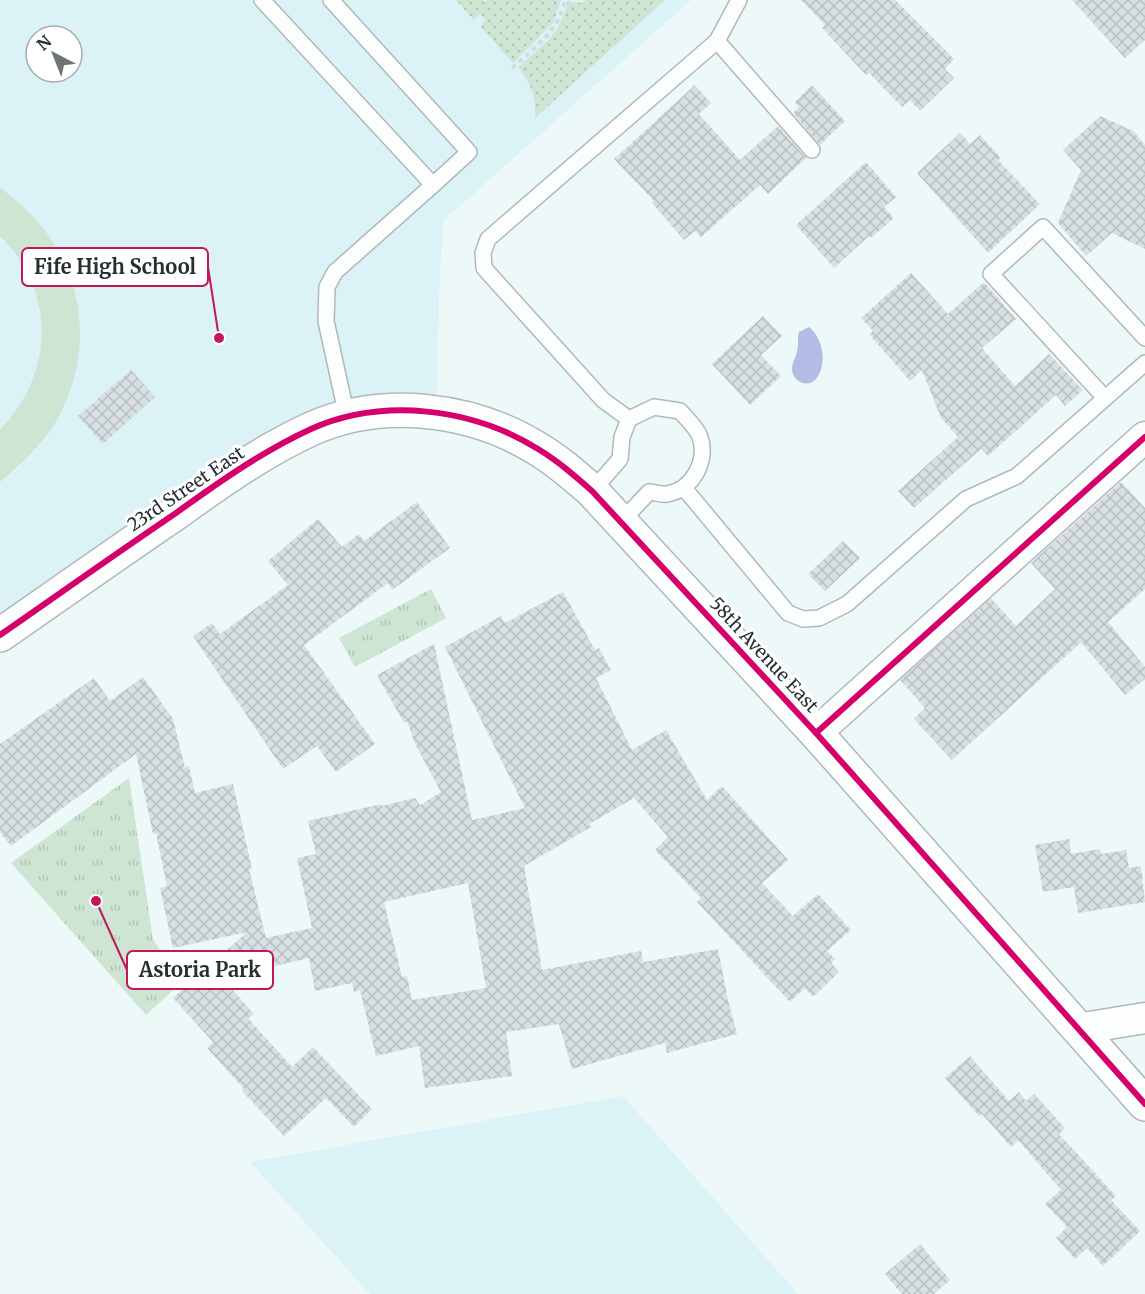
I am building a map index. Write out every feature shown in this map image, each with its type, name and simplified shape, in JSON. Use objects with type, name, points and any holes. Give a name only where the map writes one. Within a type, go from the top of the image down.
[{"type":"street","name":"23rd Street East","points":[[0,635],[231,474],[275,448],[313,428],[347,417],[407,410]]},
{"type":"street","name":"58th Avenue East","points":[[407,410],[436,412],[469,419],[503,432],[536,448],[565,466],[592,491],[816,733],[1145,1104]]},
{"type":"street","points":[[816,733],[1145,437]]},
{"type":"street","points":[[1077,1029],[1145,1018]]},
{"type":"lane","points":[[262,0],[433,185]]},
{"type":"lane","points":[[331,0],[469,152],[335,272],[327,287],[326,321],[347,417]]},
{"type":"lane","points":[[629,419],[603,400],[484,268],[483,253],[488,239],[717,41],[739,0]]},
{"type":"lane","points":[[717,41],[812,150]]},
{"type":"lane","points":[[1105,398],[991,274],[1043,227],[1145,338]]},
{"type":"lane","points":[[684,488],[788,613],[803,619],[819,618],[847,604],[966,499],[1017,476],[1145,363]]},
{"type":"lane","points":[[592,491],[620,459],[622,437],[629,419],[654,407],[680,411],[699,435],[703,455],[698,471],[684,488],[666,494],[649,492],[621,522]]},
{"type":"path","points":[[512,68],[547,37],[556,25],[565,0]]},
{"type":"shaded area","points":[[0,0],[691,0],[444,220],[440,267],[436,412],[338,420],[0,635]]},
{"type":"shaded area","points":[[623,1096],[798,1294],[370,1294],[250,1162]]},
{"type":"green space","points":[[456,0],[483,0],[485,2],[487,0],[561,0],[553,23],[513,63],[480,26],[486,20],[480,14],[474,20]]},
{"type":"green space","points":[[568,0],[577,3],[586,0],[665,0],[535,118],[532,91],[518,67],[556,30]]},
{"type":"green space","points":[[0,188],[26,210],[48,234],[64,262],[75,291],[80,322],[79,354],[72,386],[58,418],[39,444],[0,482],[0,430],[18,408],[31,384],[39,359],[42,333],[39,307],[32,282],[19,258],[0,236]]},
{"type":"green space","points":[[431,589],[446,618],[355,667],[339,638]]},
{"type":"green space","points":[[129,778],[153,940],[183,981],[146,1015],[11,863]]},
{"type":"water","points":[[809,327],[821,344],[823,359],[816,379],[804,383],[794,377],[792,367],[798,349],[799,332]]},
{"type":"building","points":[[801,0],[895,0],[954,59],[945,69],[954,78],[920,111],[910,100],[902,107],[869,73],[866,75],[822,28],[825,25]]},
{"type":"building","points":[[1072,0],[1145,0],[1145,40],[1125,58]]},
{"type":"building","points":[[695,85],[711,103],[699,114],[740,160],[778,126],[806,158],[768,194],[760,185],[701,237],[695,231],[684,240],[652,203],[654,201],[614,159]]},
{"type":"building","points":[[812,85],[845,121],[820,145],[793,113],[799,107],[795,102]]},
{"type":"building","points":[[1100,116],[1133,131],[1145,145],[1145,249],[1112,233],[1086,256],[1058,223],[1081,170],[1063,150]]},
{"type":"building","points":[[960,133],[970,144],[980,135],[1001,158],[998,160],[1040,204],[988,253],[917,173]]},
{"type":"building","points":[[866,162],[896,197],[884,207],[894,218],[871,238],[869,236],[834,268],[796,225]]},
{"type":"building","points":[[911,273],[948,314],[984,282],[1016,319],[982,348],[1015,386],[1049,354],[1083,390],[1065,406],[1056,395],[988,456],[981,449],[914,508],[898,491],[958,437],[941,418],[922,370],[910,381],[869,334],[873,331],[861,318]]},
{"type":"building","points":[[763,316],[782,336],[761,355],[781,376],[750,405],[712,364]]},
{"type":"building","points":[[131,370],[155,397],[103,444],[78,416]]},
{"type":"building","points":[[1121,482],[1145,508],[1145,589],[1108,622],[1145,667],[1145,679],[1125,695],[1081,642],[952,760],[914,719],[925,708],[900,680],[991,598],[1016,626],[1055,589],[1031,563]]},
{"type":"building","points":[[417,502],[450,548],[392,590],[388,583],[304,645],[375,744],[336,772],[317,746],[283,769],[193,636],[212,623],[220,634],[288,585],[268,561],[318,519],[342,547],[359,534],[364,541]]},
{"type":"building","points":[[843,541],[860,558],[825,591],[808,574]]},
{"type":"building","points":[[563,592],[595,650],[599,648],[611,670],[596,678],[632,750],[666,730],[707,800],[722,786],[788,860],[762,883],[793,916],[818,894],[851,930],[827,951],[835,959],[831,963],[839,972],[813,997],[805,988],[790,1002],[697,902],[701,898],[655,850],[668,837],[634,798],[589,824],[591,827],[524,866],[542,970],[641,951],[643,962],[718,949],[737,1034],[667,1053],[665,1043],[572,1069],[559,1024],[506,1032],[512,1076],[425,1088],[419,1046],[376,1056],[360,990],[354,992],[352,983],[315,991],[309,958],[222,978],[254,1014],[248,1018],[292,1067],[313,1047],[372,1109],[354,1127],[326,1098],[284,1136],[242,1091],[244,1089],[207,1048],[213,1042],[173,998],[247,932],[173,948],[160,888],[167,886],[136,754],[11,846],[0,832],[0,744],[94,678],[110,701],[143,677],[173,719],[185,768],[189,766],[195,793],[233,784],[252,869],[249,869],[266,938],[312,928],[297,858],[316,854],[308,821],[415,798],[420,805],[441,792],[415,744],[407,721],[404,723],[377,675],[434,644],[472,820],[525,808],[445,647],[501,616],[505,623]],"holes":[[[468,883],[486,988],[412,1000],[407,976],[402,977],[384,902]]]},
{"type":"building","points":[[1069,839],[1071,854],[1100,849],[1101,854],[1126,850],[1129,868],[1141,866],[1145,902],[1078,913],[1074,887],[1043,892],[1035,845]]},
{"type":"building","points":[[970,1056],[1009,1101],[1019,1092],[1026,1101],[1034,1094],[1065,1128],[1059,1134],[1116,1196],[1111,1200],[1140,1231],[1103,1266],[1087,1248],[1075,1259],[1056,1238],[1067,1227],[1045,1204],[1061,1190],[1018,1140],[1011,1147],[982,1114],[979,1116],[945,1078]]},
{"type":"building","points":[[920,1244],[950,1280],[934,1294],[902,1294],[885,1274]]},
{"type":"cycle path","points":[[0,635],[225,479],[276,447],[311,429],[339,419],[397,410],[456,416],[512,435],[538,449],[592,491],[816,733],[1145,1104]]},
{"type":"cycle path","points":[[816,733],[1145,437]]},
{"type":"place","name":"Fife High School","points":[[219,338]]},
{"type":"place","name":"Astoria Park","points":[[96,901]]}]
